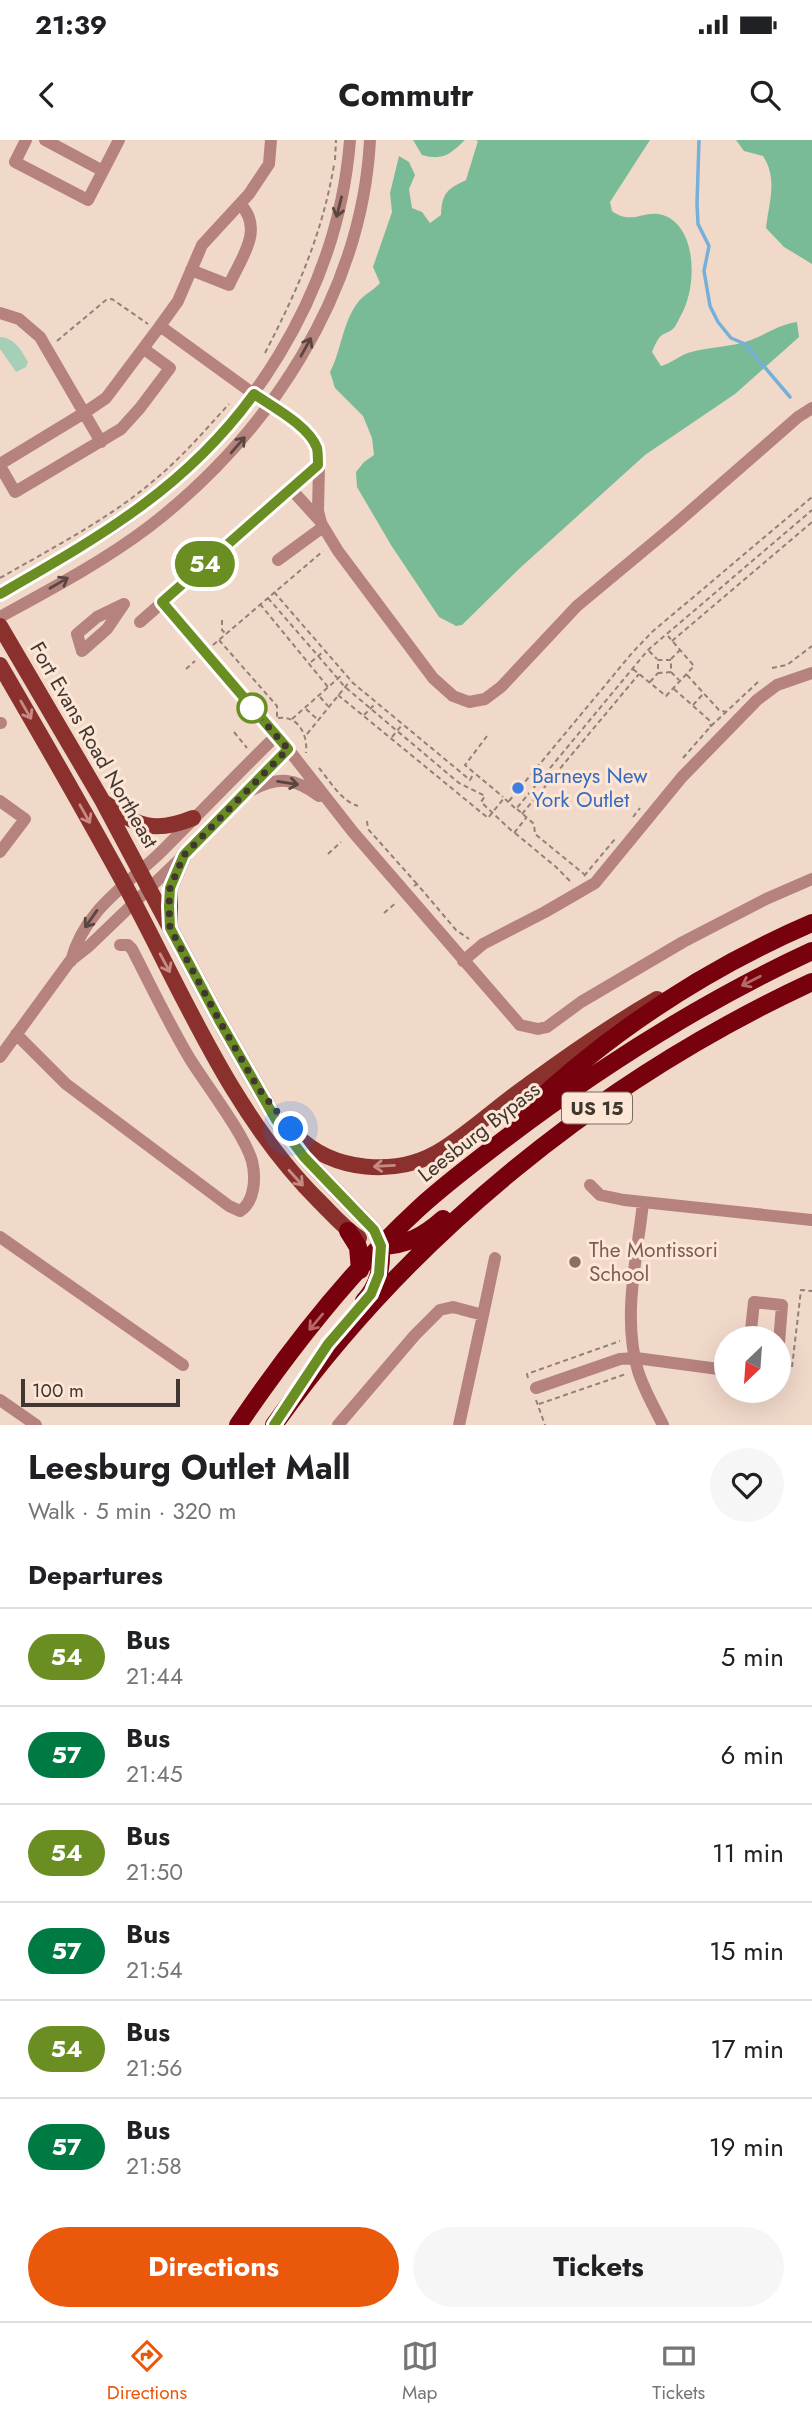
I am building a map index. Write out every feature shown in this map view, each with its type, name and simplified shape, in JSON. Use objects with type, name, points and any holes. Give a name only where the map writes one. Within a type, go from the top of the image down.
[{"type":"highway","points":[[461,1172],[550,1088],[623,1030],[723,966],[812,923]]},
{"type":"highway","name":"Leesburg Bypass","points":[[238,1425],[308,1332],[381,1246],[461,1172],[635,1046],[729,992],[812,951]]},
{"type":"highway","points":[[279,1418],[328,1344],[371,1294],[379,1274],[381,1246],[409,1242],[429,1231],[513,1157],[573,1111],[650,1058],[748,1003],[812,977]]},
{"type":"highway","name":"US 15","points":[[279,1418],[335,1347],[406,1268],[512,1171],[601,1105],[686,1049],[812,982]]},
{"type":"highway","points":[[348,1231],[358,1247],[360,1270]]},
{"type":"main road","name":"Fort Evans Road Northeast","points":[[0,626],[102,800],[258,1088],[288,1137],[369,1225],[381,1246]]},
{"type":"main road","name":"Fort Evans Road Northeast","points":[[0,665],[258,1129],[297,1179],[348,1231],[381,1246]]},
{"type":"main road","points":[[102,800],[140,825],[177,825],[193,818]]},
{"type":"main road","points":[[170,928],[170,888],[184,855]]},
{"type":"main road","points":[[258,1088],[291,1129],[319,1152],[350,1165],[386,1167],[406,1164],[441,1151],[614,1024],[667,993],[723,966]]},
{"type":"street","points":[[26,140],[15,162],[88,200],[119,140]]},
{"type":"street","points":[[45,140],[103,171]]},
{"type":"street","points":[[144,349],[170,368],[128,422],[101,442],[15,492],[0,465],[84,413],[114,389],[178,301],[202,245],[240,204],[269,164],[271,140]]},
{"type":"street","points":[[0,594],[99,536],[158,494],[204,453],[254,394],[295,326],[315,285],[339,208],[347,173],[350,140]]},
{"type":"street","points":[[0,617],[119,548],[156,521],[231,454],[270,405],[327,308],[354,232],[367,176],[370,140]]},
{"type":"street","points":[[191,270],[229,285],[253,228],[248,212],[240,204]]},
{"type":"street","points":[[0,313],[19,319],[30,327],[46,347],[101,442]]},
{"type":"street","points":[[159,328],[302,429],[316,447],[318,512],[322,525]]},
{"type":"street","points":[[291,489],[322,525],[433,678],[453,696],[469,702],[485,699],[501,687],[577,606],[673,527],[798,417],[812,408]]},
{"type":"street","points":[[140,622],[318,465]]},
{"type":"street","points":[[278,560],[322,525]]},
{"type":"street","points":[[162,602],[288,749],[330,804],[520,1025],[538,1029],[547,1027],[590,997],[683,942],[766,898],[812,879]]},
{"type":"street","points":[[80,645],[104,626],[124,604]]},
{"type":"street","points":[[463,961],[483,944],[575,889],[595,883],[682,777],[757,700],[777,685],[812,673]]},
{"type":"street","points":[[71,961],[76,941],[96,911],[125,886],[276,736]]},
{"type":"street","points":[[0,1057],[71,961],[184,855],[288,749]]},
{"type":"street","points":[[243,795],[271,781],[281,780],[308,788],[330,804]]},
{"type":"street","points":[[0,802],[25,819],[4,837],[0,852]]},
{"type":"street","points":[[16,1034],[66,1084],[229,1206],[240,1211],[244,1209],[254,1182],[249,1155],[188,1056],[132,949],[128,944],[120,945]]},
{"type":"street","points":[[590,1185],[600,1195],[643,1203],[812,1220]]},
{"type":"street","points":[[643,1203],[631,1334],[644,1386],[663,1425]]},
{"type":"street","points":[[0,1237],[183,1365]]},
{"type":"street","points":[[459,1425],[495,1258]]},
{"type":"street","points":[[751,1326],[754,1302],[782,1305],[780,1326]]},
{"type":"street","points":[[338,1425],[407,1344],[440,1310],[453,1307],[483,1315]]},
{"type":"street","points":[[536,1388],[620,1359],[636,1358],[714,1368]]},
{"type":"street","points":[[0,1400],[36,1425]]},
{"type":"path","points":[[262,363],[313,251],[330,191],[336,140]]},
{"type":"path","points":[[46,347],[106,300],[112,299],[159,328]]},
{"type":"path","points":[[0,578],[133,497],[181,456],[229,404]]},
{"type":"path","points":[[508,802],[652,632],[812,497]]},
{"type":"path","points":[[516,808],[648,650],[812,510]]},
{"type":"path","points":[[672,641],[812,522]]},
{"type":"path","points":[[212,646],[326,548],[331,540]]},
{"type":"path","points":[[274,592],[351,681],[470,780],[474,773]]},
{"type":"path","points":[[268,598],[345,687],[459,783],[485,796],[481,802],[556,867],[575,889],[615,839]]},
{"type":"path","points":[[260,604],[328,687]]},
{"type":"path","points":[[222,620],[222,629],[226,634]]},
{"type":"path","points":[[632,668],[666,696],[694,666],[667,634]]},
{"type":"path","points":[[219,640],[277,706],[276,719],[282,717],[291,720],[306,734]]},
{"type":"path","points":[[772,668],[787,665],[812,646]]},
{"type":"path","points":[[648,650],[658,660],[671,660]]},
{"type":"path","points":[[680,650],[671,660],[671,672],[680,681]]},
{"type":"path","points":[[310,663],[324,651]]},
{"type":"path","points":[[186,668],[199,658]]},
{"type":"path","points":[[658,660],[658,673]]},
{"type":"path","points":[[649,682],[658,673],[671,672]]},
{"type":"path","points":[[291,720],[343,673]]},
{"type":"path","points":[[522,814],[639,674]]},
{"type":"path","points":[[686,675],[719,710],[728,712]]},
{"type":"path","points":[[306,753],[306,734],[351,681]]},
{"type":"path","points":[[681,760],[758,682]]},
{"type":"path","points":[[673,688],[709,720],[711,728]]},
{"type":"path","points":[[693,705],[704,694]]},
{"type":"path","points":[[318,695],[329,706]]},
{"type":"path","points":[[338,695],[488,818],[504,798]]},
{"type":"path","points":[[363,715],[376,702]]},
{"type":"path","points":[[304,708],[318,719]]},
{"type":"path","points":[[391,738],[402,724]]},
{"type":"path","points":[[234,732],[250,751]]},
{"type":"path","points":[[487,736],[465,765],[534,824],[535,834],[585,875]]},
{"type":"path","points":[[313,762],[343,797],[358,806]]},
{"type":"path","points":[[514,832],[526,818]]},
{"type":"path","points":[[367,821],[368,829],[416,885],[456,930],[469,939]]},
{"type":"path","points":[[328,854],[341,842]]},
{"type":"path","points":[[384,913],[398,901]]},
{"type":"path","points":[[792,1367],[801,1290],[812,1291]]},
{"type":"path","points":[[538,1405],[628,1373]]},
{"type":"green space","points":[[413,140],[465,140],[451,152],[436,157],[422,155]]},
{"type":"green space","points":[[475,140],[650,140],[610,202],[612,211],[626,217],[663,215],[683,232],[688,245],[692,275],[686,303],[674,328],[659,338],[652,352],[661,366],[691,352],[744,342],[791,323],[797,322],[799,337],[735,394],[645,455],[520,568],[462,625],[456,626],[439,617],[391,545],[357,487],[356,472],[374,455],[372,438],[363,416],[335,388],[330,372],[353,309],[380,283],[373,267],[392,212],[390,193],[399,156],[409,162],[415,175],[409,189],[412,208],[422,212],[430,223],[441,215],[447,193],[466,180],[478,141]]},
{"type":"green space","points":[[736,140],[812,140],[812,264],[784,247],[766,228],[771,191],[768,165],[763,156],[744,151]]},
{"type":"green space","points":[[0,337],[17,345],[28,362],[26,367],[16,372],[0,349]]},
{"type":"waterway","points":[[699,140],[698,224],[709,246],[704,271],[710,306],[731,338],[745,344],[790,397]]},
{"type":"bus line","name":"54","points":[[0,594],[123,521],[158,494],[204,453],[254,394],[291,419],[316,447],[318,465],[162,602],[288,749],[184,855],[170,888],[170,928],[276,1120],[304,1157],[374,1230],[381,1246],[382,1261],[371,1294],[328,1344],[274,1425]]},
{"type":"place","name":"Barneys New York Outlet","points":[[518,788]]},
{"type":"place","name":"The Montissori School","points":[[575,1262]]},
{"type":"route","points":[[252,708],[288,749],[184,855],[170,888],[170,928],[258,1088],[291,1129]]}]
